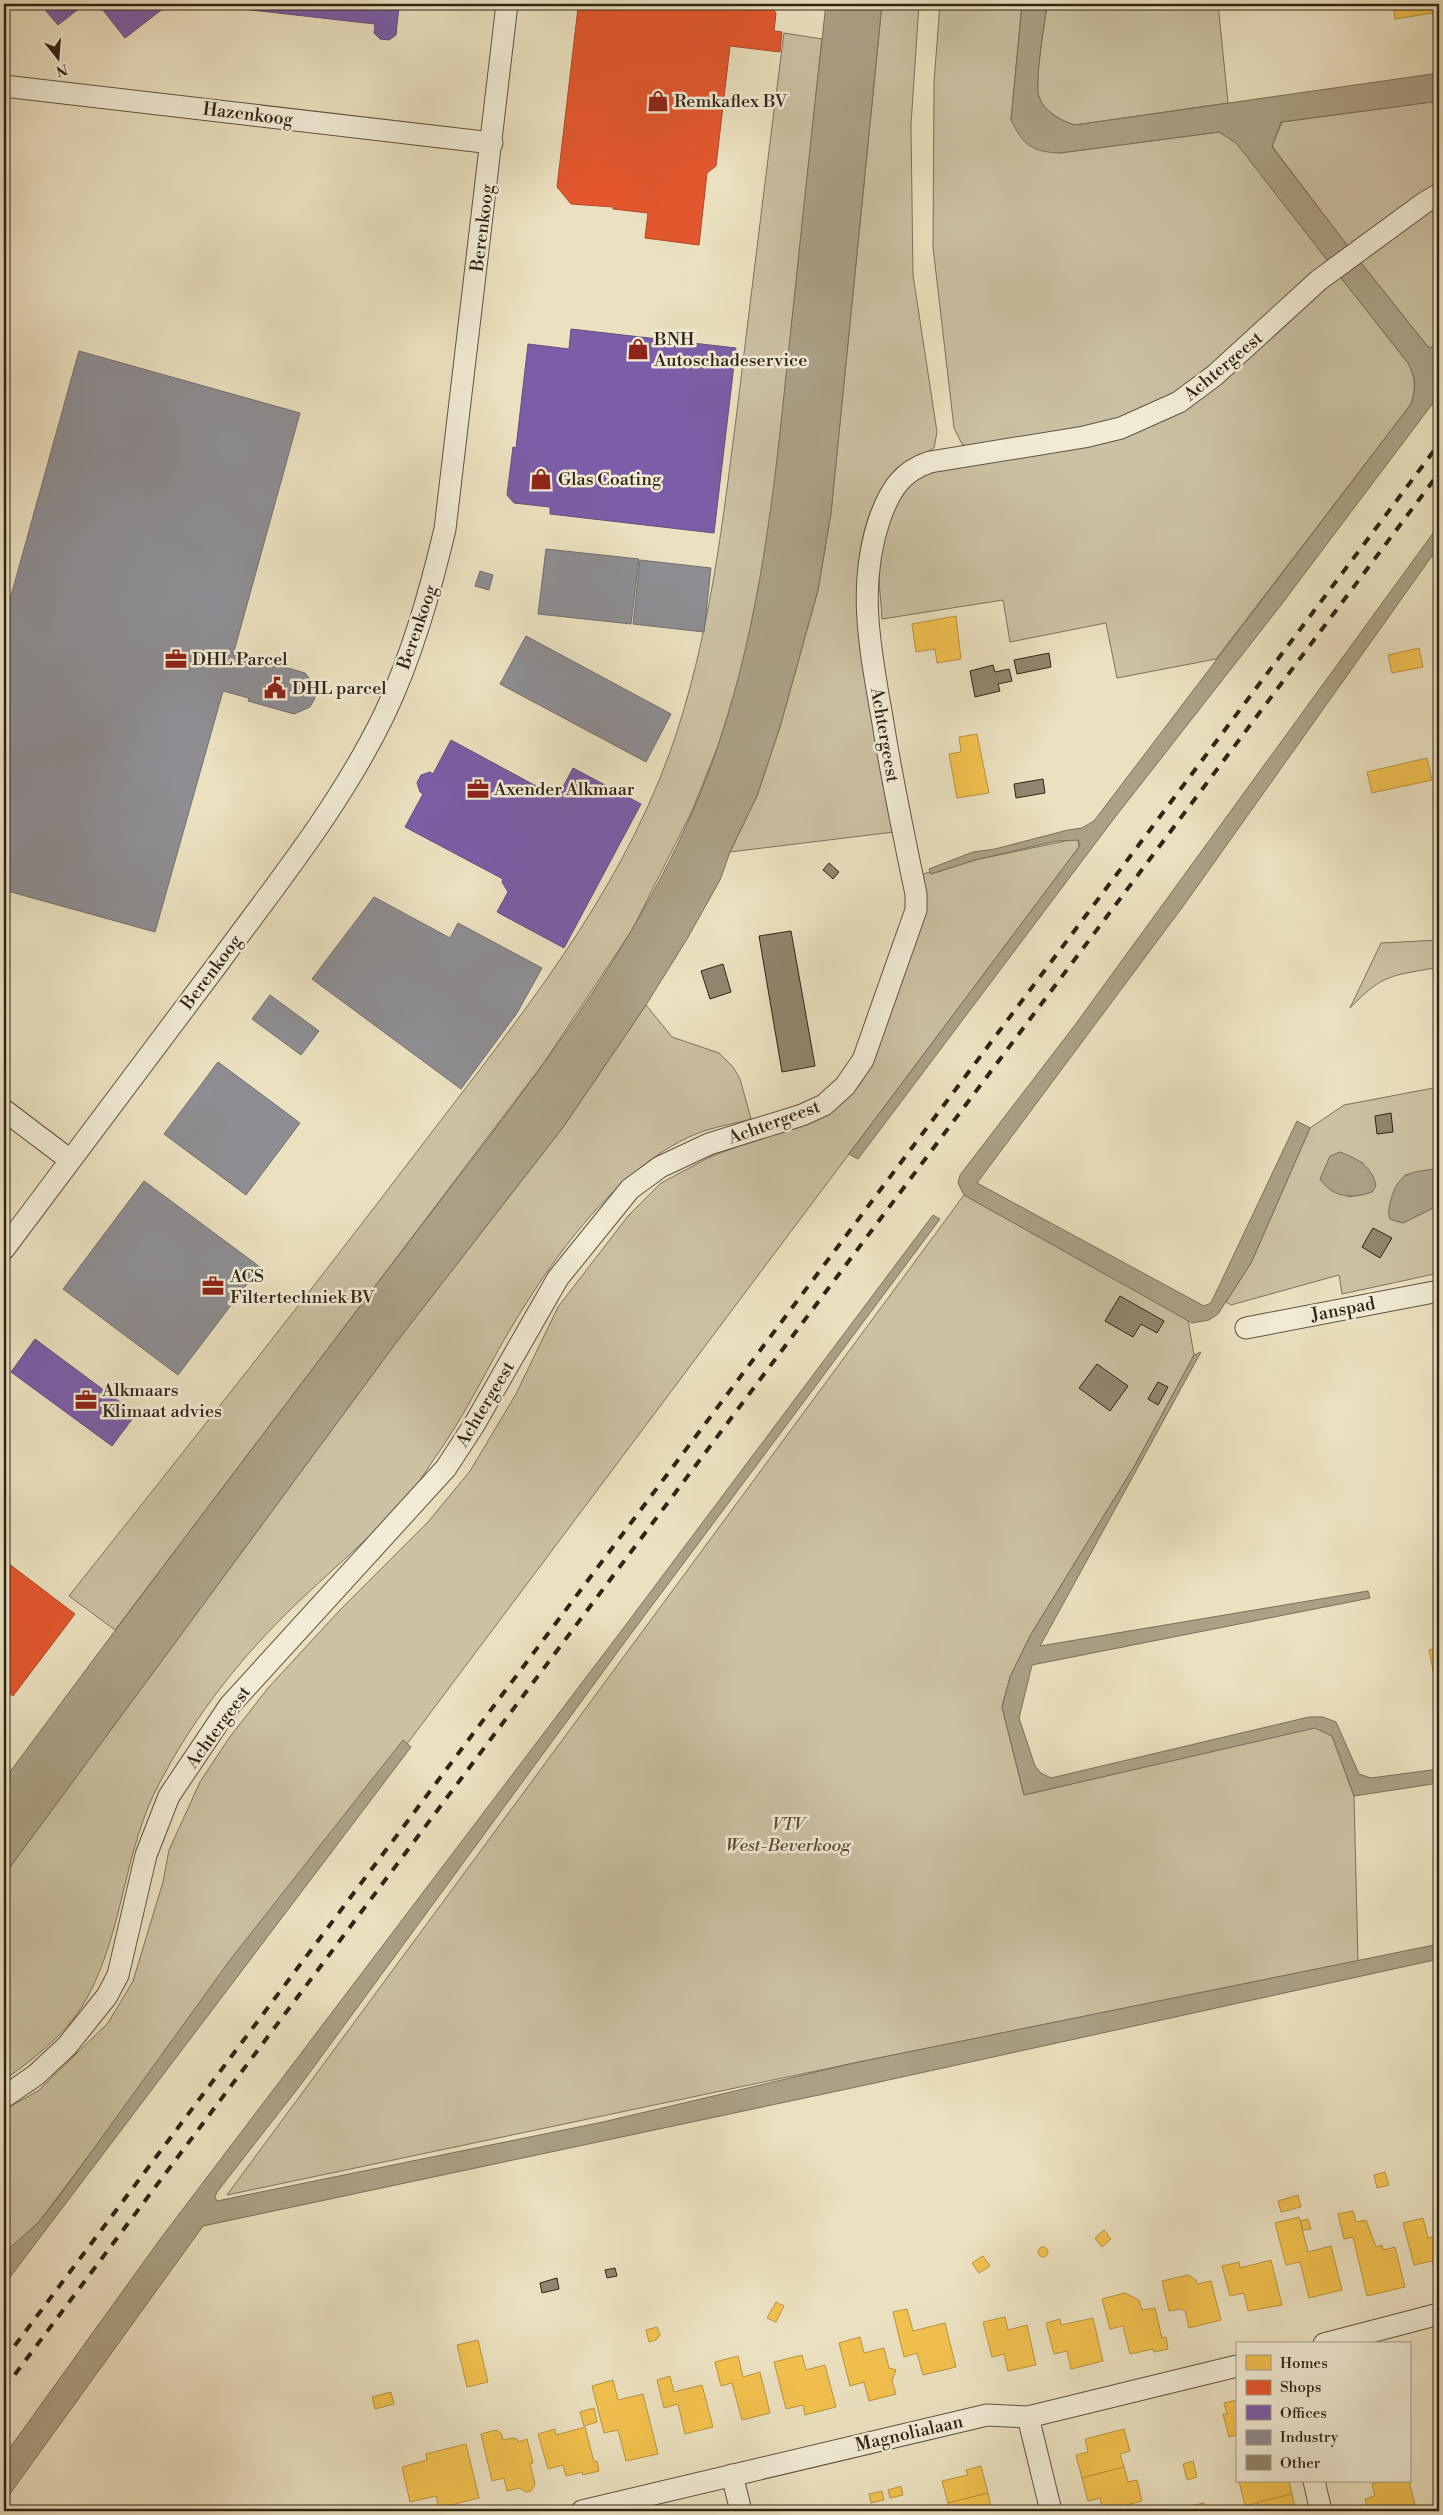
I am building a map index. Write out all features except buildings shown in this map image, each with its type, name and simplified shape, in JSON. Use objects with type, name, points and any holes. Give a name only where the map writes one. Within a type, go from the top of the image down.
[{"type":"street","name":"Berenkoog","points":[[4,1249],[297,857],[360,760],[384,714],[403,670],[431,592],[446,529],[507,4]]},
{"type":"street","name":"Hazenkoog","points":[[4,86],[492,143]]},
{"type":"street","name":"Achtergeest","points":[[4,2097],[36,2075],[67,2046],[107,1996],[118,1974],[146,1855],[169,1796],[230,1705],[446,1468],[474,1425],[558,1278],[630,1189],[660,1167],[709,1144],[795,1117],[824,1105],[845,1086],[863,1060],[913,924],[916,910],[916,894],[890,766],[868,636],[869,558],[873,539],[891,490],[903,476],[916,467],[930,462],[1084,437],[1121,428],[1180,402],[1214,376],[1319,280],[1439,194]]},
{"type":"street","points":[[4,1110],[70,1160]]},
{"type":"street","name":"Janspad","points":[[1246,1328],[1439,1291]]},
{"type":"street","points":[[1332,2342],[1439,2314]]},
{"type":"street","name":"Magnolialaan","points":[[582,2511],[987,2415],[1028,2417],[1236,2366]]},
{"type":"street","points":[[1028,2417],[1050,2511]]},
{"type":"street","points":[[732,2475],[741,2511]]},
{"type":"street","points":[[1314,2482],[1321,2511]]},
{"type":"green space","points":[[882,4],[919,4],[911,125],[913,275],[937,432],[934,448],[906,462],[892,474],[876,500],[865,528],[860,556],[858,586],[863,646],[894,832],[730,852],[757,796],[780,727],[818,590],[831,513]]},
{"type":"green space","points":[[940,4],[1022,4],[1011,120],[1060,153],[1219,132],[1236,142],[1331,265],[1198,381],[1132,417],[971,449],[962,444],[954,428],[933,247],[934,82]]},
{"type":"green space","points":[[1047,4],[1218,4],[1228,103],[1075,125],[1059,118],[1041,102],[1038,89]]},
{"type":"green space","points":[[784,33],[822,39],[772,512],[756,610],[740,676],[718,746],[692,811],[632,930],[543,1064],[115,1630],[69,1596],[337,1255],[530,1003],[594,907],[623,858],[648,806],[670,752],[684,710],[705,623],[713,579],[732,447]]},
{"type":"green space","points":[[1439,101],[1439,186],[1350,249],[1272,146],[1282,122]]},
{"type":"green space","points":[[1439,202],[1439,349],[1428,347],[1358,259]]},
{"type":"green space","points":[[1338,274],[1408,363],[1413,373],[1414,383],[1411,404],[1216,659],[1117,678],[1106,623],[1010,642],[1003,600],[882,619],[878,567],[881,541],[893,510],[916,474],[1126,434]]},
{"type":"green space","points":[[1070,840],[1078,840],[1079,847],[410,1740],[230,1968],[38,2223],[4,2254],[4,2110],[38,2091],[108,2023],[133,1981],[163,1882],[169,1850],[200,1782],[229,1738],[268,1688],[340,1610],[428,1522],[470,1471],[516,1394],[558,1307],[628,1216],[661,1183],[710,1157],[786,1128],[848,1097],[860,1084],[869,1068],[921,875],[929,872],[931,874],[975,860]]},
{"type":"green space","points":[[1439,940],[1439,967],[1390,977],[1372,988],[1350,1008],[1381,943]]},
{"type":"green space","points":[[646,1005],[672,1037],[719,1053],[733,1067],[740,1079],[751,1119],[696,1134],[664,1151],[633,1174],[604,1202],[576,1233],[528,1300],[455,1427],[407,1498],[276,1624],[217,1692],[192,1727],[170,1763],[148,1807],[131,1861],[109,1944],[88,1996],[72,2021],[51,2043],[4,2080],[4,1875],[395,1344],[564,1126]]},
{"type":"green space","points":[[1439,1087],[1439,1168],[1405,1175],[1390,1219],[1403,1223],[1439,1205],[1439,1273],[1342,1294],[1339,1275],[1231,1305],[1226,1302],[1251,1263],[1310,1128],[1344,1105]],"holes":[[[1340,1152],[1363,1163],[1372,1192],[1348,1197]]]},
{"type":"green space","name":"VTV West-Beverkoog","points":[[964,1195],[1188,1320],[1194,1355],[1135,1465],[1030,1636],[1010,1677],[1002,1707],[1024,1795],[1315,1727],[1332,1736],[1354,1796],[1358,1961],[854,2063],[227,2195]]},
{"type":"shaded area","points":[[826,4],[882,4],[831,513],[818,590],[780,727],[757,796],[730,852],[720,880],[687,939],[646,1005],[564,1126],[395,1344],[4,1875],[4,1780],[536,1074],[621,948],[659,882],[692,814],[719,743],[733,697],[745,650],[764,556],[777,462]]},
{"type":"shaded area","points":[[1022,4],[1047,4],[1039,66],[1039,97],[1045,107],[1054,115],[1075,125],[1439,73],[1439,101],[1281,122],[1272,147],[1350,249],[1331,265],[1236,143],[1219,132],[1060,153],[1035,149],[1024,141],[1011,120]]},
{"type":"shaded area","points":[[1358,259],[1428,347],[1439,349],[1439,395],[1281,605],[1112,821],[858,1159],[849,1154],[1079,847],[1080,843],[1078,840],[1057,841],[975,860],[931,874],[929,869],[973,852],[995,849],[1082,828],[1094,821],[1411,404],[1414,383],[1413,373],[1408,363],[1338,274]]},
{"type":"shaded area","points":[[1439,525],[1439,546],[1184,905],[977,1183],[1204,1306],[1211,1303],[1297,1121],[1310,1128],[1251,1263],[1218,1314],[1209,1320],[1192,1323],[964,1195],[958,1183],[960,1175],[1075,1025]]},
{"type":"shaded area","points":[[1340,1152],[1353,1157],[1368,1168],[1376,1186],[1372,1192],[1357,1196],[1343,1195],[1331,1190],[1320,1179],[1330,1156]]},
{"type":"shaded area","points":[[1439,1168],[1439,1205],[1403,1223],[1390,1219],[1389,1213],[1392,1196],[1400,1181],[1404,1177],[1416,1172]]},
{"type":"shaded area","points":[[933,1215],[940,1219],[630,1635],[302,2083],[217,2192],[215,2197],[217,2201],[603,2122],[854,2063],[1439,1944],[1439,1959],[861,2086],[203,2226],[4,2502],[4,2456],[161,2238],[622,1630]]},
{"type":"shaded area","points":[[1201,1352],[1040,1646],[1368,1591],[1370,1598],[1032,1665],[1019,1718],[1035,1766],[1041,1773],[1051,1778],[1309,1717],[1323,1717],[1336,1722],[1359,1774],[1371,1778],[1439,1769],[1439,1783],[1354,1796],[1332,1736],[1315,1728],[1024,1795],[1002,1707],[1010,1677],[1030,1636],[1135,1465],[1194,1355]]},
{"type":"shaded area","points":[[403,1740],[411,1747],[4,2285],[5,2252],[38,2223],[61,2194],[230,1960]]},
{"type":"railway","points":[[4,2360],[1439,444]]},
{"type":"railway","points":[[4,2389],[1439,473]]},
{"type":"place","name":"Remkaflex BV","points":[[658,101]]},
{"type":"place","name":"BNH Autoschadeservice","points":[[638,349]]},
{"type":"place","name":"Glas Coating","points":[[541,479]]},
{"type":"place","name":"DHL Parcel","points":[[176,659]]},
{"type":"place","name":"DHL parcel","points":[[275,688]]},
{"type":"place","name":"Axender Alkmaar","points":[[478,789]]},
{"type":"place","name":"ACS Filtertechniek BV","points":[[213,1286]]},
{"type":"place","name":"Alkmaars Klimaat advies","points":[[86,1400]]}]
